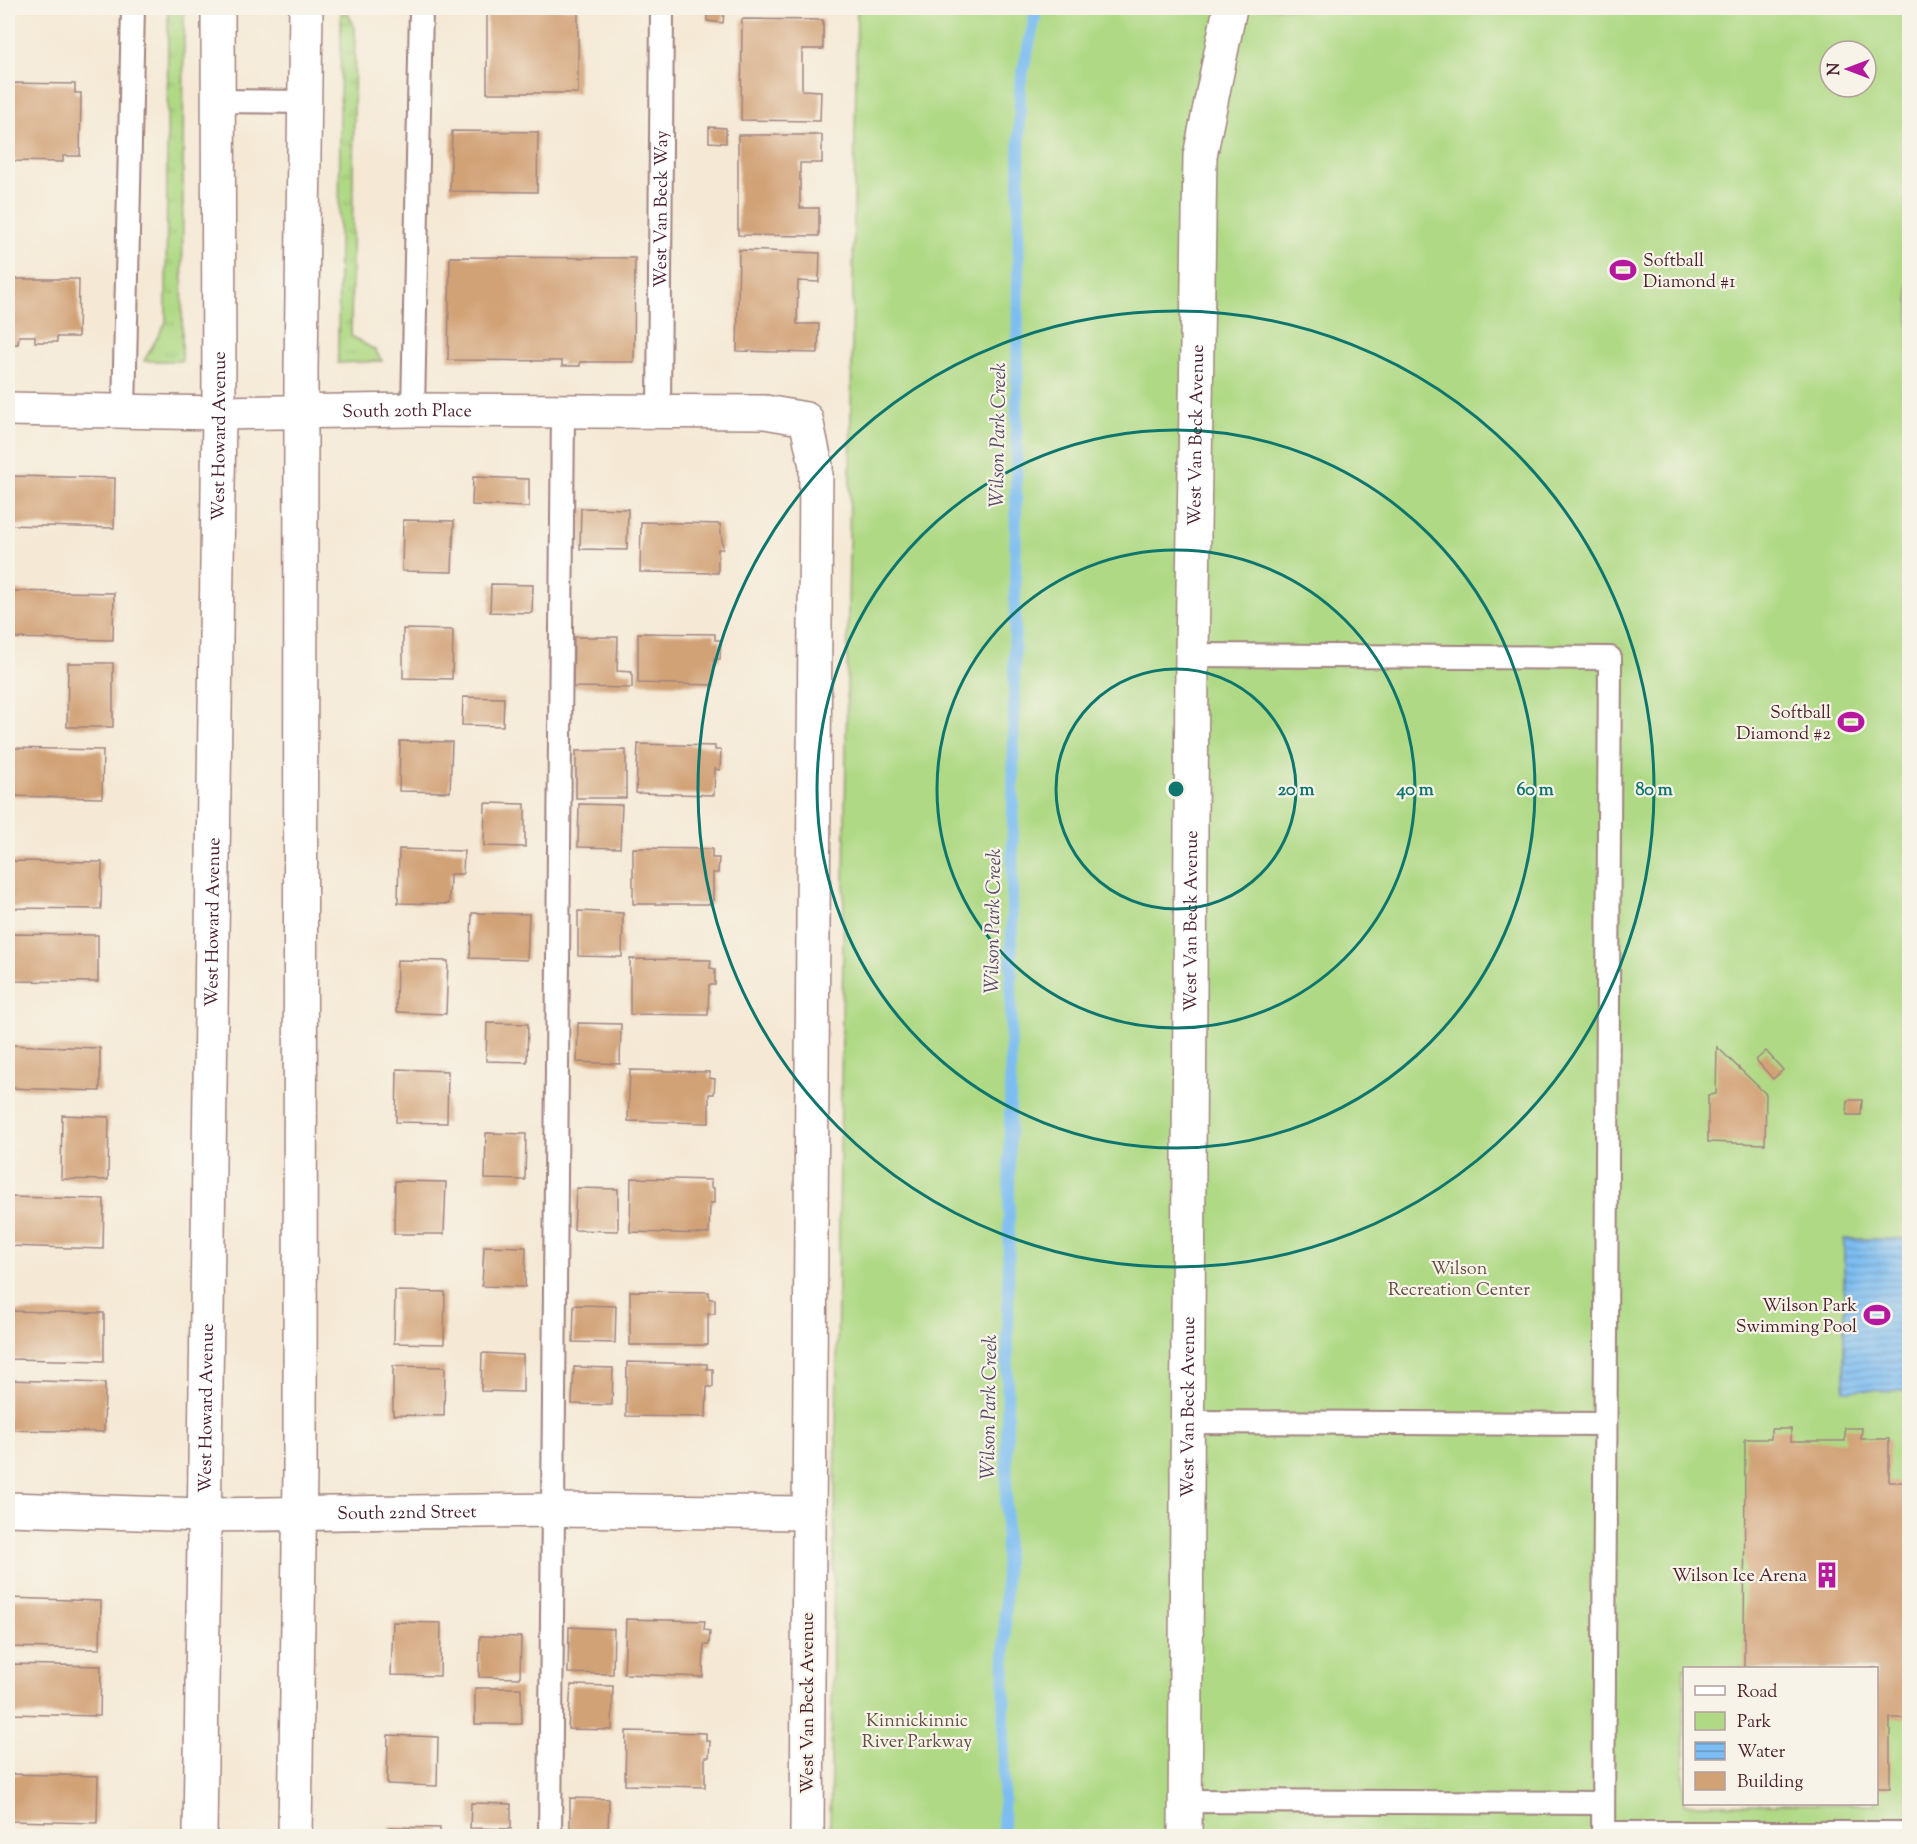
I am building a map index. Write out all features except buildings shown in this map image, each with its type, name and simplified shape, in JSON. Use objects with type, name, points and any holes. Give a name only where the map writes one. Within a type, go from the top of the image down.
[{"type":"street","name":"West Howard Avenue","points":[[200,1836],[219,413],[218,8]]},
{"type":"street","points":[[295,1836],[299,1513],[301,413],[306,8]]},
{"type":"street","name":"West Van Beck Avenue","points":[[1185,1836],[1192,655],[1200,156],[1230,8]]},
{"type":"street","name":"South 20th Place","points":[[8,409],[219,413],[413,410],[765,412],[806,419]]},
{"type":"street","name":"West Van Beck Avenue","points":[[806,419],[816,466],[807,1513],[807,1836]]},
{"type":"street","name":"South 22nd Street","points":[[8,1509],[203,1515],[554,1510],[807,1513]]},
{"type":"lane","points":[[124,411],[133,8]]},
{"type":"lane","points":[[413,410],[421,8]]},
{"type":"lane","name":"West Van Beck Way","points":[[659,411],[662,8]]},
{"type":"lane","points":[[218,101],[305,102]]},
{"type":"lane","points":[[550,1836],[562,411]]},
{"type":"lane","points":[[1192,655],[1610,658],[1603,1835],[1910,1833]]},
{"type":"lane","points":[[1189,1422],[1605,1424]]},
{"type":"lane","points":[[1186,1802],[1603,1803]]},
{"type":"green space","points":[[168,8],[184,8],[182,361],[144,361],[166,322]]},
{"type":"green space","name":"Wilson Recreation Center","points":[[857,8],[1909,8],[1909,1836],[830,1836]]},
{"type":"green space","points":[[341,13],[348,13],[355,28],[351,336],[375,350],[382,361],[338,363]]},
{"type":"water","name":"Wilson Park Swimming Pool","points":[[1844,1239],[1909,1239],[1909,1391],[1844,1390]]},
{"type":"waterway","name":"Wilson Park Creek","points":[[1003,1836],[1020,84],[1037,8]]},
{"type":"place","name":"Softball Diamond #1","points":[[1623,270]]},
{"type":"place","name":"Softball Diamond #2","points":[[1851,722]]},
{"type":"place","name":"Wilson Park Swimming Pool","points":[[1877,1315]]},
{"type":"place","name":"Wilson Ice Arena","points":[[1827,1575]]},
{"type":"park label","name":"Kinnickinnic River Parkway","points":[[917,1730]]}]
